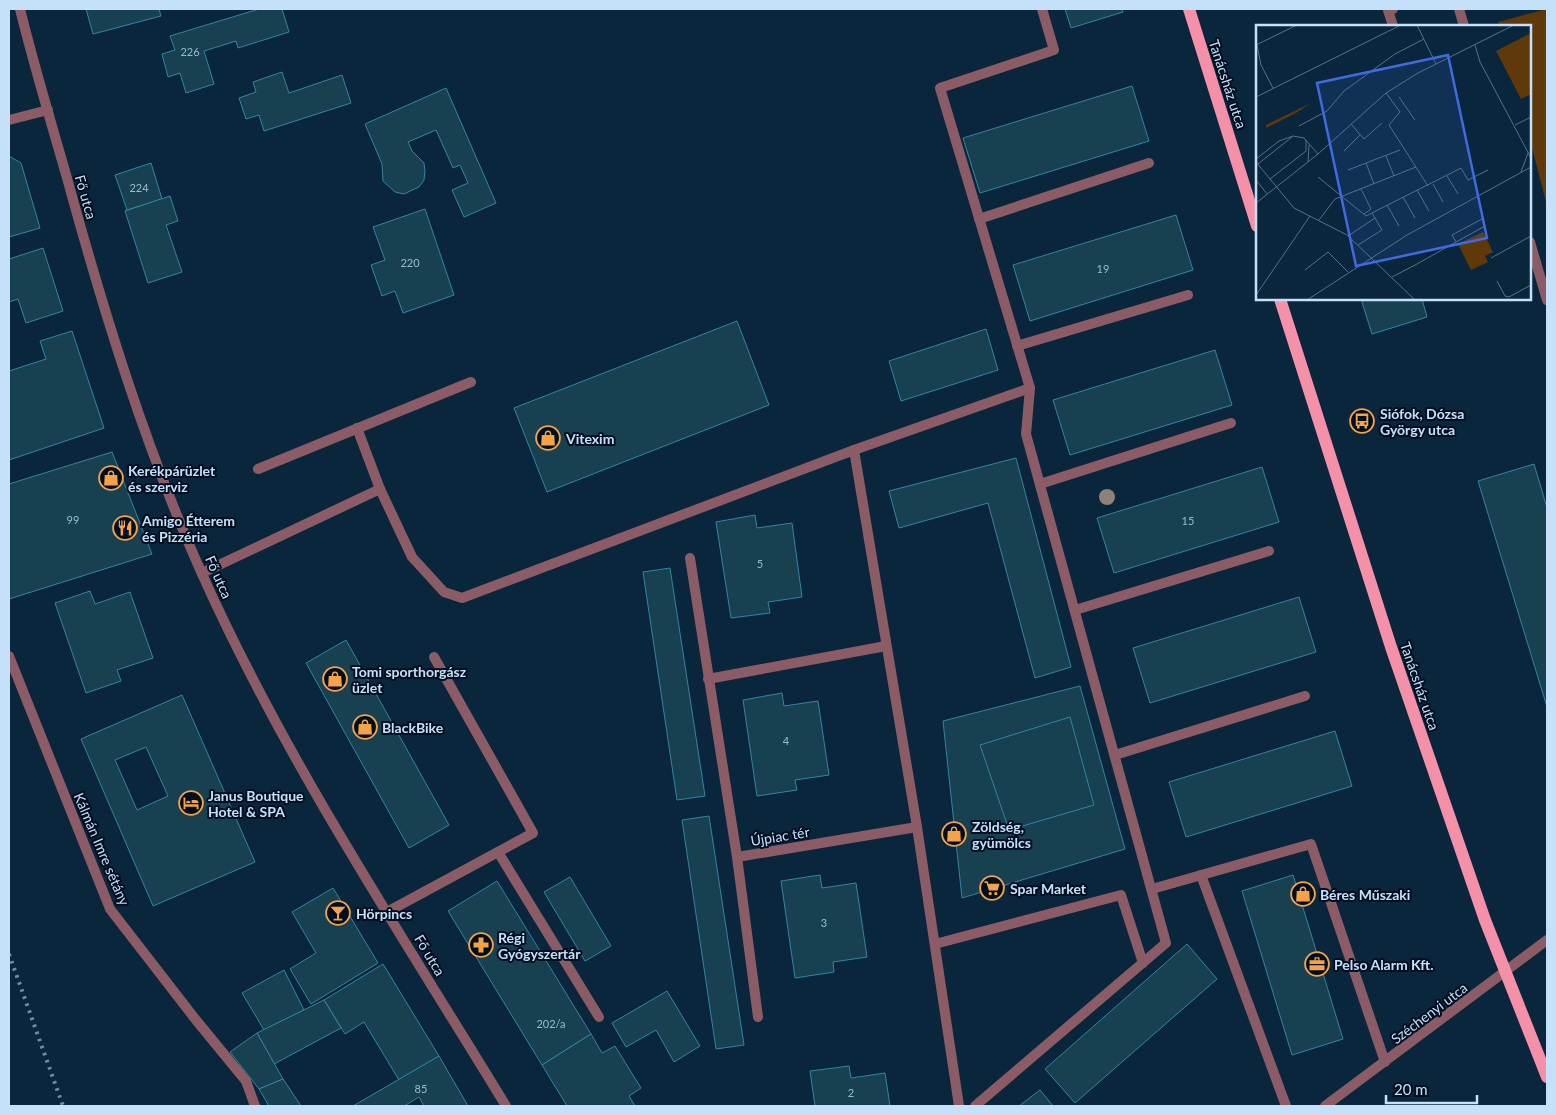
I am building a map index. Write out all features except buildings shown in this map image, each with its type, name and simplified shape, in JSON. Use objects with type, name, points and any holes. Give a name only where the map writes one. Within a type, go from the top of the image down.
[{"type":"main road","name":"Tanácsház utca","points":[[1189,9],[1256,223]]},
{"type":"main road","name":"Tanácsház utca","points":[[1280,300],[1391,647],[1485,920],[1547,1077]]},
{"type":"street","name":"Fő utca","points":[[20,9],[94,276],[143,429],[202,573],[248,671],[307,781],[506,1106]]},
{"type":"street","points":[[975,1106],[1166,943],[1026,434],[1030,388],[940,88],[1054,50],[1042,9]]},
{"type":"street","points":[[1393,9],[1388,10],[1393,25]]},
{"type":"street","points":[[1459,9],[1464,25]]},
{"type":"street","points":[[9,120],[48,110]]},
{"type":"street","points":[[979,219],[1149,163]]},
{"type":"street","points":[[1531,249],[1533,262],[1547,300]]},
{"type":"street","points":[[1017,346],[1188,294]]},
{"type":"street","points":[[258,469],[470,382]]},
{"type":"street","points":[[357,428],[380,489],[412,557],[444,592],[462,598],[854,450],[1030,388]]},
{"type":"street","points":[[1040,484],[1231,423]]},
{"type":"street","points":[[854,450],[917,828],[959,1106]]},
{"type":"street","points":[[202,573],[380,489]]},
{"type":"street","points":[[1075,610],[1269,551]]},
{"type":"street","name":"Újpiac tér","points":[[690,558],[737,857],[917,828]]},
{"type":"street","points":[[708,679],[886,646]]},
{"type":"street","name":"Kálmán Imre sétány","points":[[9,656],[110,909],[246,1081],[255,1106]]},
{"type":"street","points":[[387,912],[532,833],[434,657]]},
{"type":"street","points":[[1115,755],[1304,696]]},
{"type":"street","points":[[1152,890],[1311,844],[1385,1062]]},
{"type":"street","points":[[498,852],[599,1017]]},
{"type":"street","points":[[737,857],[758,1017]]},
{"type":"street","points":[[1201,876],[1286,1106]]},
{"type":"street","points":[[935,944],[1121,895],[1143,962]]},
{"type":"street","name":"Széchenyi utca","points":[[1326,1106],[1506,973],[1547,940]]},
{"type":"shaded area","points":[[1547,9],[1547,206],[1531,144],[1531,25],[1499,25],[1498,22]]},
{"type":"railway","points":[[9,954],[63,1106]]},
{"type":"place","name":"Siófok, Dózsa György utca","points":[[1362,421]]},
{"type":"place","name":"Vitexim","points":[[548,438]]},
{"type":"place","name":"Kerékpárüzlet és szerviz","points":[[111,478]]},
{"type":"place","name":"Amigo Étterem és Pizzéria","points":[[125,528]]},
{"type":"place","name":"Tomi sporthorgász üzlet","points":[[335,679]]},
{"type":"place","name":"BlackBike","points":[[365,727]]},
{"type":"place","name":"Janus Boutique Hotel & SPA","points":[[191,803]]},
{"type":"place","name":"Zöldség, gyümölcs","points":[[954,834]]},
{"type":"place","name":"Spar Market","points":[[992,888]]},
{"type":"place","name":"Béres Műszaki","points":[[1303,894]]},
{"type":"place","name":"Hörpincs","points":[[338,913]]},
{"type":"place","name":"Régi Gyógyszertár","points":[[481,945]]},
{"type":"place","name":"Pelso Alarm Kft.","points":[[1317,964]]}]
